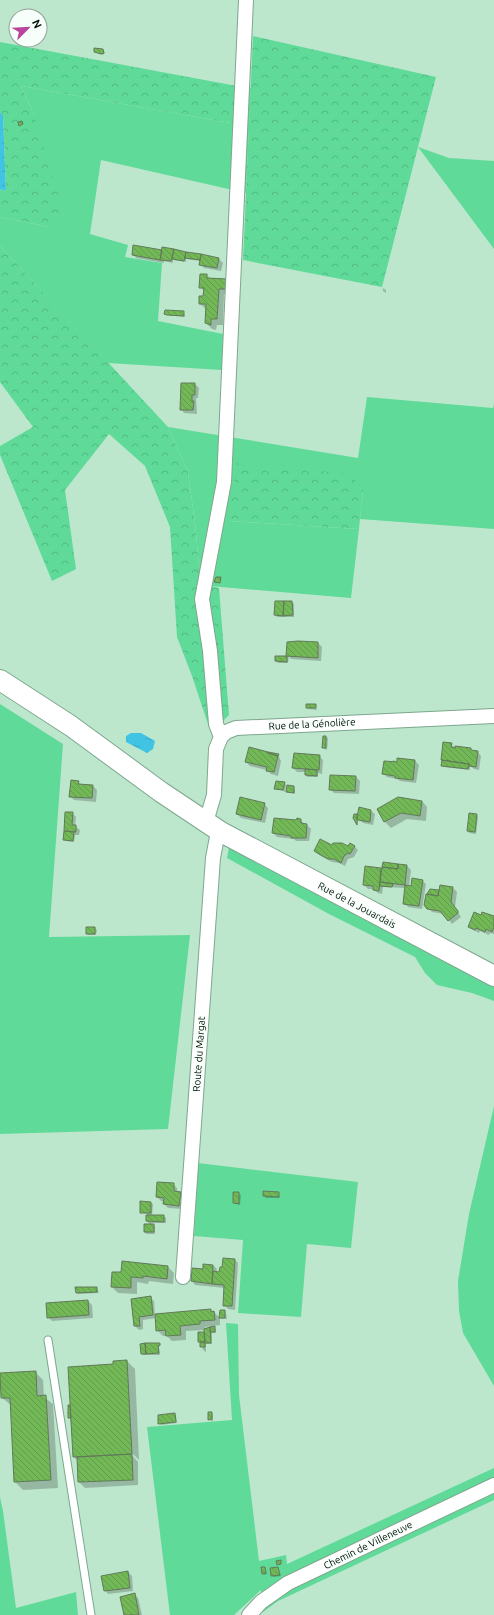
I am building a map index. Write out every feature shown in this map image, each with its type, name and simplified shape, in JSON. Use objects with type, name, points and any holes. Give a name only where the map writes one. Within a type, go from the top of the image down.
[{"type":"main road","name":"Rue de la Jouardais","points":[[0,680],[71,726],[213,827],[494,976]]},
{"type":"street","points":[[213,827],[216,749],[221,736],[216,724],[210,651],[202,599],[224,482],[246,0]]},
{"type":"street","name":"Rue de la Génolière","points":[[221,736],[236,728],[494,716]]},
{"type":"street","name":"Route du Margat","points":[[182,1277],[213,858],[217,837],[213,827]]},
{"type":"street","name":"Chemin de Villeneuve","points":[[249,1615],[261,1602],[288,1583],[494,1485]]},
{"type":"lane","points":[[48,1340],[91,1615]]},
{"type":"green space","points":[[253,36],[436,77],[382,287],[243,260]]},
{"type":"green space","points":[[0,42],[8,43],[8,48],[32,48],[237,86],[236,124],[21,86],[34,115],[65,217],[50,227],[0,217],[0,189],[6,191],[3,116],[0,112]]},
{"type":"green space","points":[[21,86],[236,124],[237,86],[251,88],[246,193],[101,160],[90,234],[128,245],[125,257],[162,263],[158,321],[223,334],[222,370],[108,363],[0,246],[0,217],[50,227],[34,115]]},
{"type":"green space","points":[[418,147],[449,158],[494,161],[494,249]]},
{"type":"green space","points":[[0,246],[168,427],[188,472],[199,566],[209,586],[219,588],[229,715],[211,733],[177,637],[170,527],[145,466],[109,434],[65,490],[76,569],[52,581],[0,455],[0,446],[33,427],[0,382]]},
{"type":"green space","points":[[367,397],[493,408],[494,404],[494,529],[360,519],[363,490],[229,521],[359,529],[351,598],[209,586],[199,566],[188,472],[168,427],[358,458]]},
{"type":"green space","points":[[236,463],[350,474],[363,490],[359,529],[229,521]]},
{"type":"green space","points":[[0,704],[63,744],[49,937],[190,935],[168,1129],[0,1134]]},
{"type":"green space","points":[[229,847],[494,983],[494,1001],[472,993],[437,985],[425,973],[415,957],[329,914],[227,858]]},
{"type":"green space","points":[[494,1106],[494,1386],[463,1333],[459,1311],[458,1281],[469,1214]]},
{"type":"green space","points":[[198,1163],[358,1182],[351,1248],[307,1244],[301,1317],[238,1313],[243,1240],[194,1236]]},
{"type":"green space","points":[[226,1323],[238,1324],[239,1395],[259,1561],[286,1555],[287,1564],[494,1468],[494,1500],[278,1601],[263,1612],[261,1590],[234,1615],[170,1615],[147,1427],[232,1420]]},
{"type":"green space","points":[[0,1497],[16,1608],[76,1592],[78,1615],[0,1615]]},
{"type":"water","points":[[0,112],[3,116],[6,191],[0,189]]},
{"type":"water","points":[[131,733],[141,733],[155,741],[153,749],[147,753],[126,742],[126,736]]},
{"type":"building","points":[[94,48],[103,49],[104,53],[101,54],[94,52]]},
{"type":"building","points":[[22,121],[23,124],[19,126],[18,122]]},
{"type":"building","points":[[133,245],[162,250],[160,260],[132,255]]},
{"type":"building","points":[[162,247],[174,249],[171,261],[160,260]]},
{"type":"building","points":[[174,249],[186,252],[184,261],[172,259]]},
{"type":"building","points":[[186,252],[201,254],[200,260],[185,258]]},
{"type":"building","points":[[201,254],[219,258],[217,268],[199,265]]},
{"type":"building","points":[[200,274],[207,274],[207,278],[227,279],[227,289],[219,289],[217,319],[211,319],[211,325],[205,323],[206,304],[199,304],[199,296],[203,296],[204,288],[199,288]]},
{"type":"building","points":[[165,310],[184,311],[184,316],[167,315],[164,314]]},
{"type":"building","points":[[181,383],[195,383],[195,395],[192,395],[192,401],[194,401],[193,410],[180,410]]},
{"type":"building","points":[[216,577],[221,577],[220,583],[214,582]]},
{"type":"building","points":[[275,601],[284,601],[283,616],[274,615]]},
{"type":"building","points":[[284,601],[292,601],[293,615],[283,616]]},
{"type":"building","points":[[287,642],[318,642],[318,658],[286,656]]},
{"type":"building","points":[[275,656],[287,656],[287,662],[275,661]]},
{"type":"building","points":[[306,704],[316,704],[316,708],[306,708]]},
{"type":"building","points":[[323,736],[326,736],[326,748],[322,748]]},
{"type":"building","points":[[443,742],[452,743],[451,747],[471,748],[471,750],[478,751],[476,767],[469,766],[469,764],[441,760]]},
{"type":"building","points":[[249,747],[278,756],[274,772],[266,771],[267,767],[245,762]]},
{"type":"building","points":[[268,752],[279,754],[278,756]]},
{"type":"building","points":[[294,753],[320,755],[319,770],[292,768]]},
{"type":"building","points":[[397,758],[415,760],[413,780],[395,778],[395,776],[382,774],[384,761],[397,762]]},
{"type":"building","points":[[442,760],[469,764],[468,769],[441,766]]},
{"type":"building","points":[[305,769],[317,770],[317,776],[305,775]]},
{"type":"building","points":[[330,775],[356,776],[355,791],[329,790]]},
{"type":"building","points":[[71,780],[79,781],[78,784],[93,785],[92,798],[69,797]]},
{"type":"building","points":[[276,781],[285,782],[283,790],[274,789]]},
{"type":"building","points":[[287,785],[294,786],[294,793],[286,792]]},
{"type":"building","points":[[240,797],[265,803],[261,820],[236,814]]},
{"type":"building","points":[[398,797],[422,801],[420,816],[401,813],[384,822],[377,809]]},
{"type":"building","points":[[359,807],[371,810],[370,822],[358,820],[357,817]]},
{"type":"building","points":[[65,812],[73,812],[72,825],[76,825],[76,832],[64,831]]},
{"type":"building","points":[[469,813],[477,814],[475,832],[467,831]]},
{"type":"building","points":[[354,814],[357,814],[357,825],[353,818]]},
{"type":"building","points":[[274,818],[301,819],[301,823],[307,824],[306,838],[291,838],[291,836],[272,833]]},
{"type":"building","points":[[64,831],[74,832],[73,841],[63,840]]},
{"type":"building","points":[[320,839],[332,845],[333,843],[342,843],[348,846],[350,843],[355,846],[350,854],[348,853],[344,856],[341,863],[334,859],[328,859],[314,851]]},
{"type":"building","points":[[383,862],[398,864],[398,869],[382,867]]},
{"type":"building","points":[[398,864],[407,865],[405,885],[380,882],[382,867],[398,869]]},
{"type":"building","points":[[365,866],[381,868],[379,891],[373,890],[373,886],[363,885]]},
{"type":"building","points":[[412,878],[423,880],[419,906],[403,904],[405,885],[411,886]]},
{"type":"building","points":[[380,882],[393,884],[392,887],[379,886]]},
{"type":"building","points":[[440,885],[453,887],[451,902],[458,913],[448,921],[440,911],[427,909],[424,905],[426,894],[438,896]]},
{"type":"building","points":[[430,889],[439,890],[438,896],[427,894]]},
{"type":"building","points":[[474,912],[481,915],[482,912],[494,916],[494,927],[492,932],[486,929],[485,932],[476,928],[475,930],[468,927]]},
{"type":"building","points":[[86,927],[95,927],[95,934],[86,934]]},
{"type":"building","points":[[157,1182],[174,1183],[174,1191],[181,1192],[179,1206],[163,1204],[164,1198],[156,1197]]},
{"type":"building","points":[[263,1191],[279,1192],[279,1197],[263,1196]]},
{"type":"building","points":[[233,1192],[239,1192],[239,1204],[233,1203]]},
{"type":"building","points":[[140,1201],[151,1202],[151,1213],[140,1213]]},
{"type":"building","points":[[146,1215],[164,1215],[164,1222],[146,1221]]},
{"type":"building","points":[[144,1224],[154,1224],[154,1232],[144,1232]]},
{"type":"building","points":[[223,1258],[235,1259],[232,1306],[223,1306],[224,1285],[212,1284],[213,1271],[219,1272],[220,1267],[222,1267]]},
{"type":"building","points":[[122,1261],[168,1266],[167,1279],[143,1276],[143,1278],[131,1277],[131,1288],[111,1287],[112,1272],[121,1272]]},
{"type":"building","points":[[203,1264],[213,1265],[212,1284],[191,1281],[192,1268],[203,1269]]},
{"type":"building","points":[[75,1287],[97,1287],[97,1292],[76,1293]]},
{"type":"building","points":[[151,1296],[153,1315],[139,1317],[140,1326],[134,1326],[131,1299]]},
{"type":"building","points":[[88,1300],[89,1315],[47,1318],[46,1303]]},
{"type":"building","points":[[211,1309],[211,1312],[214,1311],[215,1320],[200,1321],[200,1324],[180,1326],[181,1335],[166,1336],[165,1330],[156,1331],[155,1314]]},
{"type":"building","points":[[220,1310],[225,1310],[225,1318],[219,1318]]},
{"type":"building","points":[[215,1326],[215,1332],[211,1332],[210,1327]]},
{"type":"building","points":[[210,1327],[211,1343],[205,1343],[204,1329]]},
{"type":"building","points":[[198,1332],[204,1332],[205,1342],[198,1342]]},
{"type":"building","points":[[200,1342],[205,1342],[205,1347],[200,1347]]},
{"type":"building","points":[[145,1343],[160,1343],[158,1346],[159,1353],[146,1354]]},
{"type":"building","points":[[145,1343],[146,1354],[141,1354],[140,1344]]},
{"type":"building","points":[[127,1360],[132,1454],[73,1457],[68,1367],[113,1364],[113,1361]]},
{"type":"building","points":[[36,1371],[37,1396],[46,1395],[51,1480],[14,1482],[10,1398],[1,1398],[0,1373]]},
{"type":"building","points":[[68,1405],[70,1405],[71,1418],[68,1418]]},
{"type":"building","points":[[208,1412],[212,1412],[212,1419],[208,1420]]},
{"type":"building","points":[[175,1413],[176,1422],[158,1424],[158,1415]]},
{"type":"building","points":[[132,1454],[133,1480],[78,1482],[77,1457]]},
{"type":"building","points":[[281,1560],[281,1564],[277,1565],[276,1561]]},
{"type":"building","points":[[261,1567],[265,1567],[266,1573],[262,1574]]},
{"type":"building","points":[[278,1567],[280,1575],[271,1576],[270,1568]]},
{"type":"building","points":[[128,1571],[130,1588],[104,1591],[101,1576]]},
{"type":"building","points":[[135,1593],[139,1615],[124,1615],[120,1597]]}]
